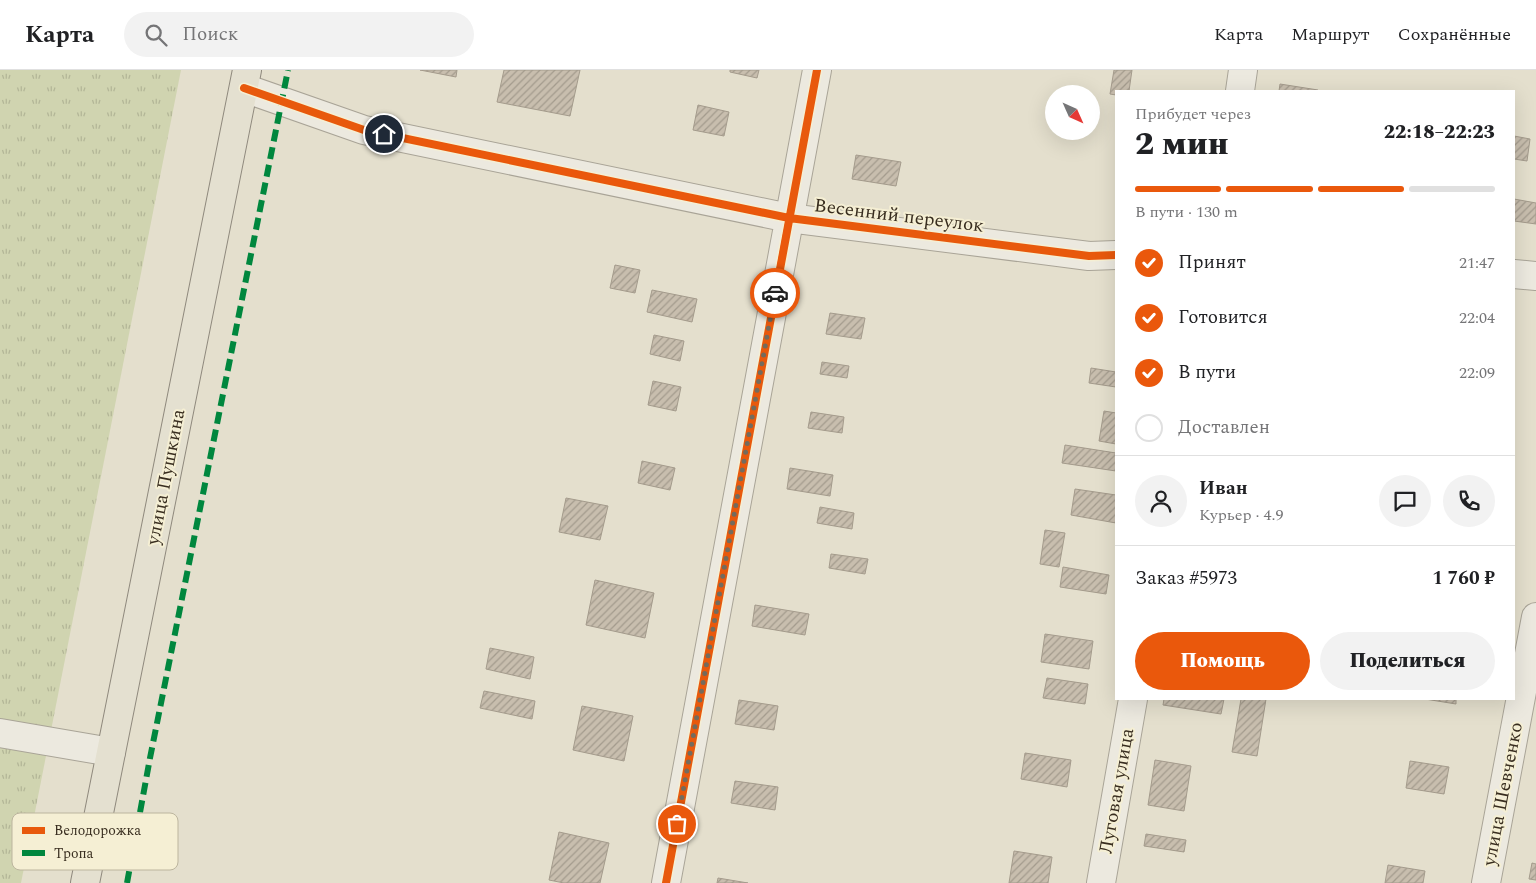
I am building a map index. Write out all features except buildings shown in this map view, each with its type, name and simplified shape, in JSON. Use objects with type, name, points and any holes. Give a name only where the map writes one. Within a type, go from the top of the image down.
[{"type":"main road","name":"улица Пушкина","points":[[99,813],[246,79]]},
{"type":"main road","name":"улица Пушкина","points":[[85,883],[88,870]]},
{"type":"street","points":[[666,883],[817,70]]},
{"type":"street","points":[[1240,90],[1243,70]]},
{"type":"street","name":"Весенний переулок","points":[[246,79],[364,130],[789,218],[1089,256],[1115,255]]},
{"type":"street","points":[[1515,274],[1536,276]]},
{"type":"street","name":"улица Шевченко","points":[[1486,883],[1536,617]]},
{"type":"street","name":"Луговая улица","points":[[1101,883],[1133,700]]},
{"type":"street","points":[[0,733],[111,752]]},
{"type":"green space","points":[[0,70],[181,70],[35,813],[12,813],[12,870],[24,870],[21,883],[0,883]]},
{"type":"marked path","points":[[140,813],[288,70]]},
{"type":"marked path","points":[[127,883],[129,870]]},
{"type":"cycle path","points":[[666,883],[817,70]]},
{"type":"cycle path","points":[[244,88],[364,130],[789,218],[1089,256],[1115,255]]},
{"type":"way so far","points":[[677,824],[775,293]]},
{"type":"route","points":[[384,134],[789,218],[775,293]]}]
